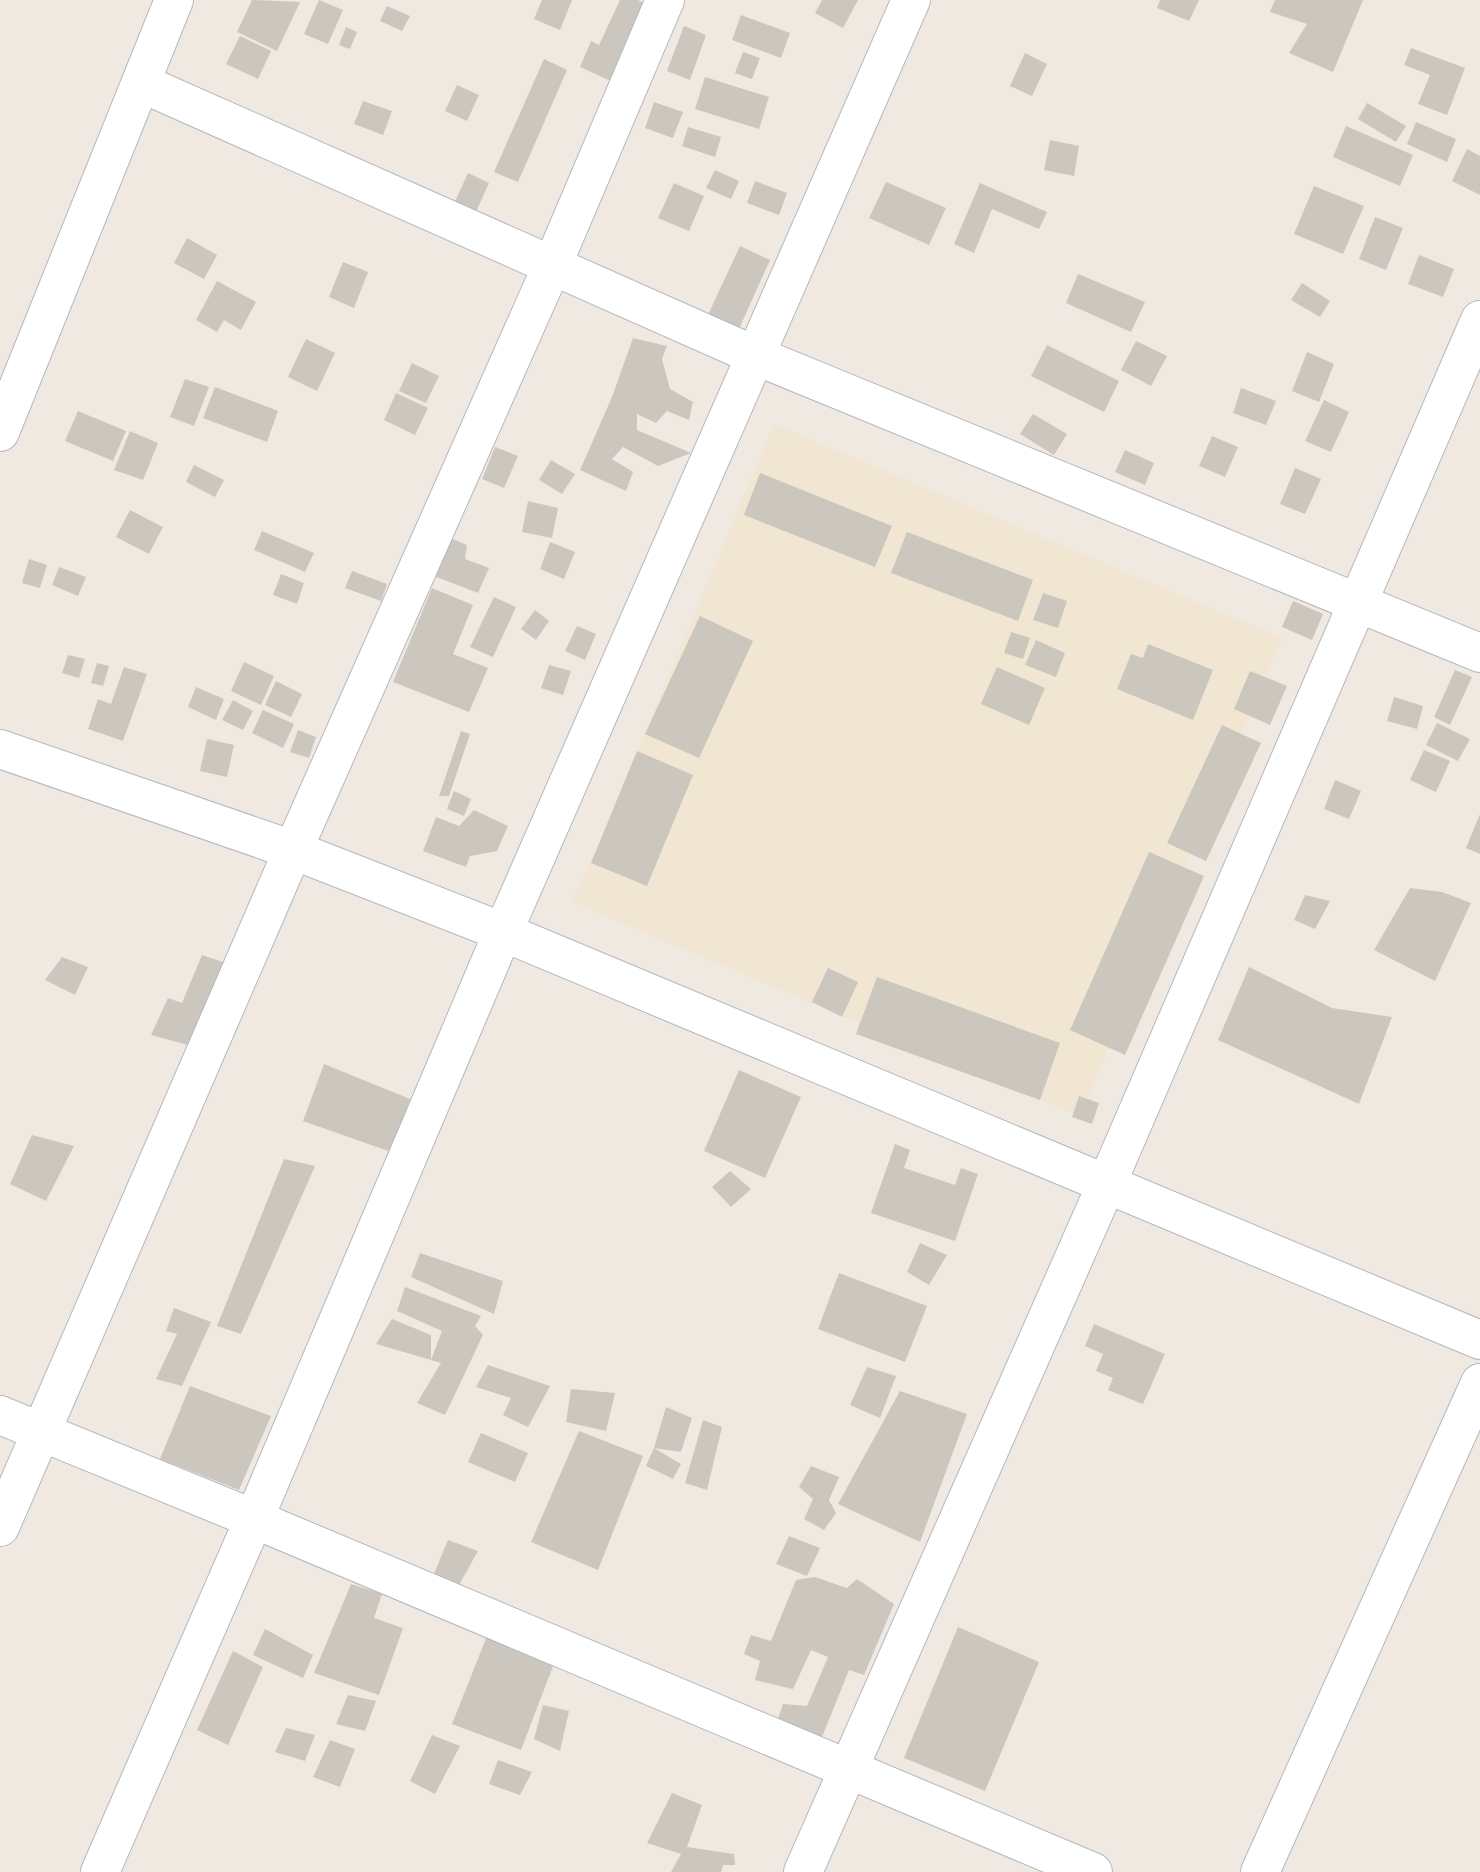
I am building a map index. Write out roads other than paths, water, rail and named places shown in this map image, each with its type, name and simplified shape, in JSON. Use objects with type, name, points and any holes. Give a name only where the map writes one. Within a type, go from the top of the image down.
[{"type":"street","points":[[0,432],[174,0]]},
{"type":"street","points":[[0,1527],[293,850],[552,266],[665,0]]},
{"type":"street","points":[[100,1872],[254,1519],[503,932],[911,0]]},
{"type":"street","points":[[141,83],[754,355],[1480,653]]},
{"type":"street","points":[[803,1872],[1107,1183],[1480,320]]},
{"type":"street","points":[[0,749],[293,850],[503,932],[1480,1340]]},
{"type":"street","points":[[1260,1872],[1480,1383]]},
{"type":"street","points":[[0,1415],[1093,1872]]}]
